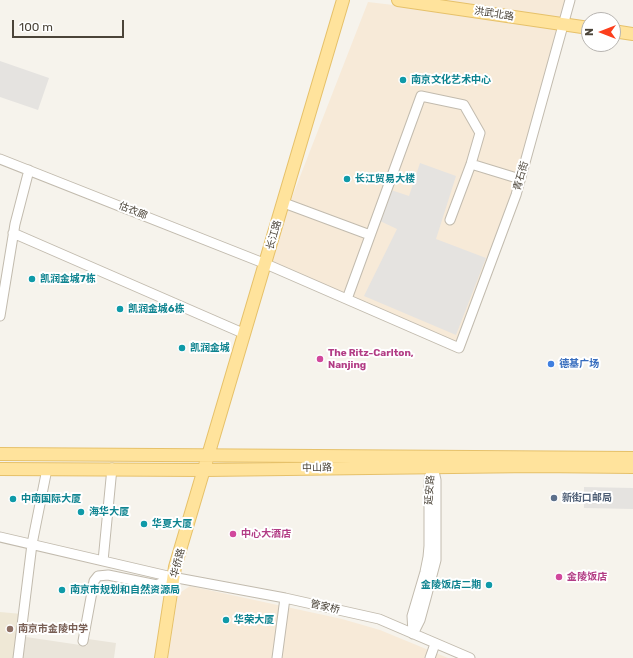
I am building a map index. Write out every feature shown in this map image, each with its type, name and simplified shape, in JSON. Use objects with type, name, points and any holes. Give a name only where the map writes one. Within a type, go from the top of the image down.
[{"type":"main road","name":"长江路","points":[[205,470],[343,0]]},
{"type":"main road","name":"洪武北路","points":[[398,0],[581,27]]},
{"type":"main road","points":[[621,32],[633,34]]},
{"type":"main road","name":"中山路","points":[[0,454],[569,457]]},
{"type":"main road","name":"中山路","points":[[0,469],[112,468],[205,470],[535,466],[633,467]]},
{"type":"main road","name":"华侨路","points":[[161,658],[173,577],[205,470]]},
{"type":"street","name":"青石街","points":[[459,348],[516,195],[570,0]]},
{"type":"street","points":[[347,299],[421,96],[464,106],[480,133],[471,164],[450,220]]},
{"type":"street","name":"估衣廊","points":[[0,159],[266,264],[459,348]]},
{"type":"street","points":[[471,164],[520,179]]},
{"type":"street","points":[[0,316],[14,233],[29,170]]},
{"type":"street","points":[[284,203],[370,235]]},
{"type":"street","points":[[14,233],[245,334]]},
{"type":"street","points":[[0,454],[537,457]]},
{"type":"street","points":[[569,457],[633,458]]},
{"type":"street","name":"延安路","points":[[413,634],[412,616],[428,557],[429,479],[433,467]]},
{"type":"street","points":[[103,561],[112,468]]},
{"type":"street","points":[[18,658],[32,544],[47,469]]},
{"type":"street","name":"管家桥","points":[[0,537],[173,577],[285,598],[379,619],[470,658]]},
{"type":"street","points":[[83,641],[94,581],[98,576],[108,575],[157,585],[173,577]]},
{"type":"street","points":[[277,658],[285,598]]},
{"type":"street","points":[[430,658],[435,644]]},
{"type":"shaded area","points":[[398,0],[570,0],[516,195],[459,348],[266,264],[368,2],[545,23]]},
{"type":"shaded area","points":[[0,61],[49,78],[38,110],[0,97]]},
{"type":"shaded area","points":[[420,163],[456,176],[436,239],[486,258],[456,335],[364,296],[397,229],[380,221],[391,190],[409,196]]},
{"type":"shaded area","points":[[584,487],[633,488],[633,509],[584,508]]},
{"type":"shaded area","points":[[190,586],[342,619],[380,630],[448,658],[168,658],[178,594]]},
{"type":"shaded area","name":"南京市金陵中学","points":[[0,612],[22,614],[17,658],[0,658]]},
{"type":"shaded area","points":[[26,637],[87,646],[88,639],[116,643],[114,658],[23,658]]},
{"type":"place","name":"南京文化艺术中心","points":[[403,80]]},
{"type":"place","name":"长江贸易大楼","points":[[347,179]]},
{"type":"place","name":"凯润金城7栋","points":[[32,279]]},
{"type":"place","name":"凯润金城6栋","points":[[120,309]]},
{"type":"place","name":"凯润金城","points":[[182,348]]},
{"type":"place","name":"The Ritz-Carlton, Nanjing","points":[[320,359]]},
{"type":"place","name":"德基广场","points":[[551,364]]},
{"type":"place","name":"新街口邮局","points":[[554,498]]},
{"type":"place","name":"中南国际大厦","points":[[13,499]]},
{"type":"place","name":"海华大厦","points":[[81,512]]},
{"type":"place","name":"华夏大厦","points":[[144,524]]},
{"type":"place","name":"中心大酒店","points":[[233,534]]},
{"type":"place","name":"金陵饭店","points":[[559,577]]},
{"type":"place","name":"金陵饭店二期","points":[[489,585]]},
{"type":"place","name":"南京市规划和自然资源局","points":[[62,590]]},
{"type":"place","name":"华荣大厦","points":[[226,620]]},
{"type":"place","name":"南京市金陵中学","points":[[10,629]]}]
